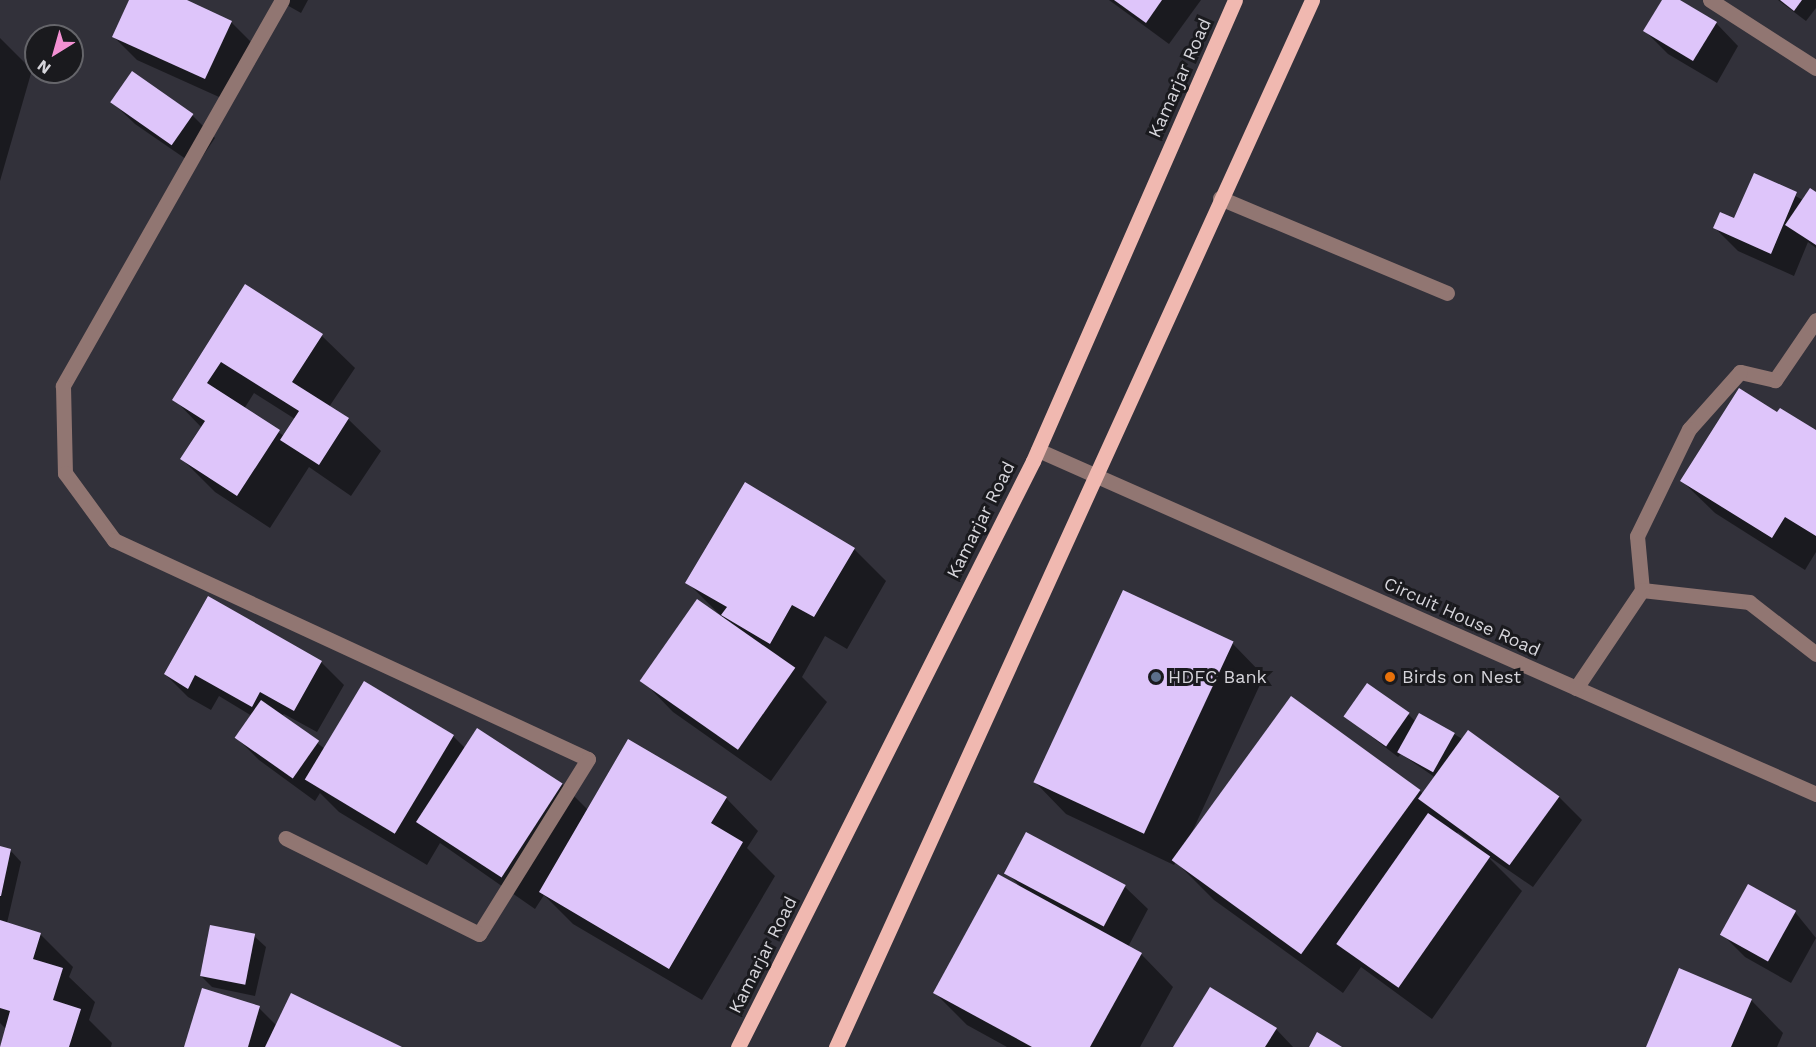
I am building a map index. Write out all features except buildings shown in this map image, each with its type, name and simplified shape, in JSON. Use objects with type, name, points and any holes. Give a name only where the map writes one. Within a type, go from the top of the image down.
[{"type":"main road","name":"Kamarjar Road","points":[[738,1047],[1038,450],[1235,0]]},
{"type":"main road","points":[[836,1047],[1092,475],[1312,0]]},
{"type":"street","points":[[282,0],[63,386],[65,473],[114,540],[588,759],[479,934],[286,837]]},
{"type":"street","points":[[1710,0],[1816,68]]},
{"type":"street","points":[[1221,198],[1447,293]]},
{"type":"street","points":[[1576,688],[1642,590],[1637,537],[1689,429],[1740,372],[1775,380],[1816,320]]},
{"type":"street","name":"Circuit House Road","points":[[1038,450],[1816,794]]},
{"type":"street","points":[[1642,590],[1749,602],[1816,654]]},
{"type":"place","name":"HDFC Bank","points":[[1156,677]]},
{"type":"place","name":"Birds on Nest","points":[[1390,677]]}]
